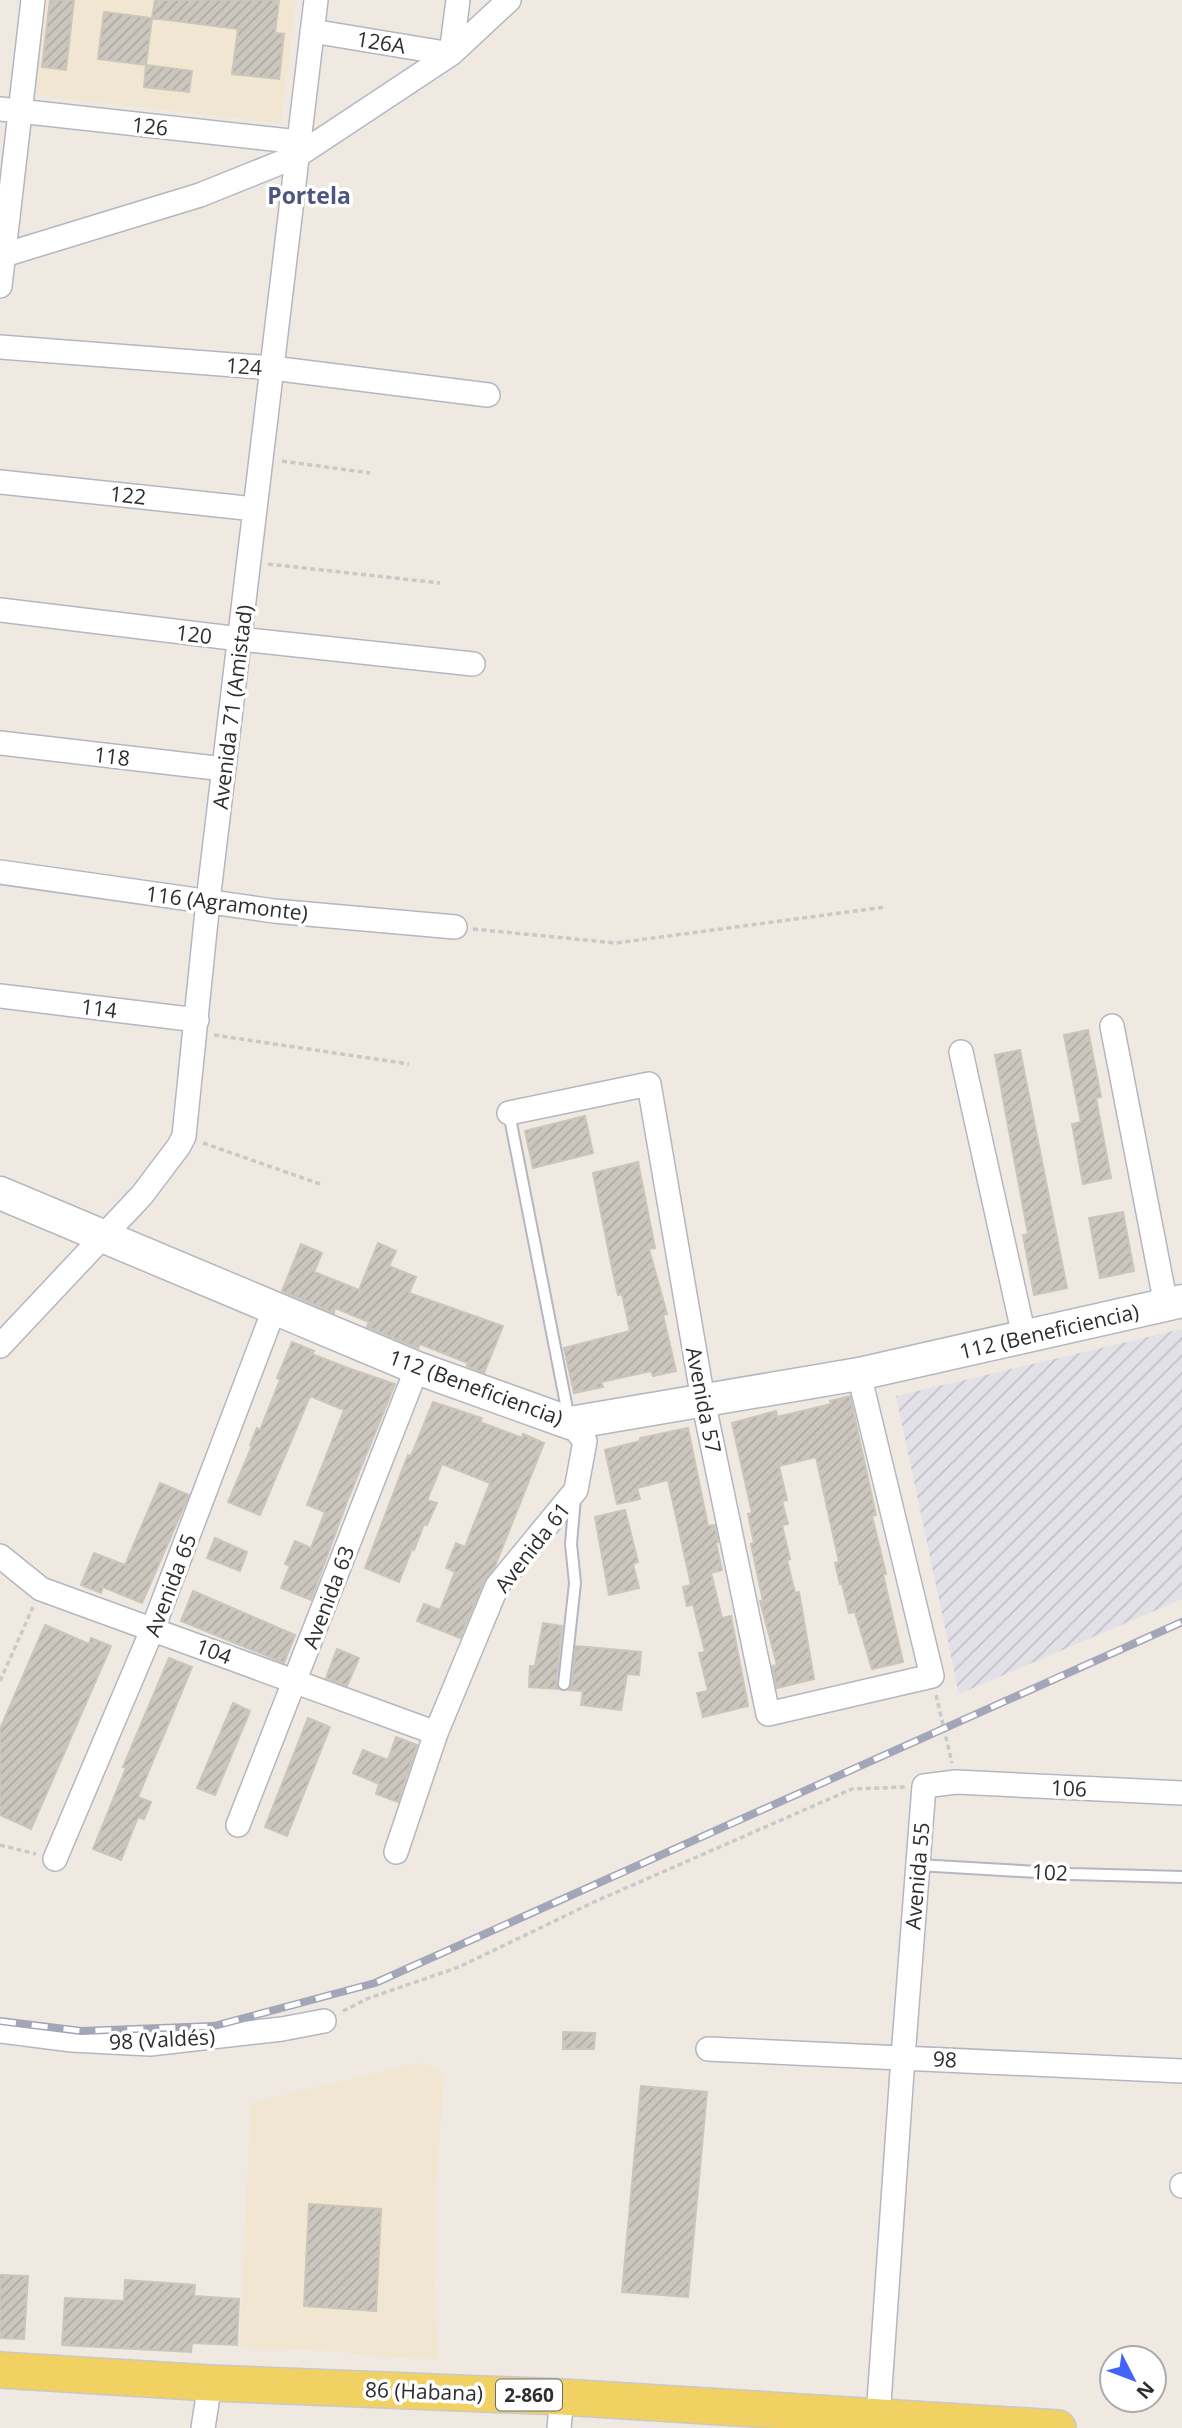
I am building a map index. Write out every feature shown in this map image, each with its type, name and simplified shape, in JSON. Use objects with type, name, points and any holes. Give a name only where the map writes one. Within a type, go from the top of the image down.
[{"type":"main road","name":"86 (Habana)","points":[[0,2370],[210,2383],[560,2412],[1058,2428]]},
{"type":"street","points":[[0,286],[4,255],[10,110],[33,0]]},
{"type":"street","name":"Avenida 71 (Amistad)","points":[[0,1346],[142,1195],[184,1136],[208,901],[316,0]]},
{"type":"street","points":[[451,54],[458,0]]},
{"type":"street","points":[[4,255],[200,195],[298,149],[451,54],[509,0]]},
{"type":"street","name":"126A","points":[[312,31],[451,54]]},
{"type":"street","name":"126","points":[[10,110],[298,149]]},
{"type":"street","name":"124","points":[[0,347],[272,368],[488,396]]},
{"type":"street","name":"122","points":[[0,482],[255,509]]},
{"type":"street","name":"120","points":[[0,610],[473,664]]},
{"type":"street","name":"118","points":[[0,743],[224,769]]},
{"type":"street","name":"116 (Agramonte)","points":[[0,872],[274,911],[455,927]]},
{"type":"street","name":"114","points":[[0,996],[196,1026]]},
{"type":"street","points":[[1112,1026],[1174,1303]]},
{"type":"street","points":[[961,1052],[1024,1336]]},
{"type":"street","name":"Avenida 57","points":[[509,1113],[649,1084],[703,1400],[768,1714],[932,1676]]},
{"type":"street","name":"112 (Beneficiencia)","points":[[0,1193],[417,1368],[570,1423],[859,1374],[1174,1303]]},
{"type":"street","name":"Avenida 65","points":[[55,1859],[153,1628],[275,1307]]},
{"type":"street","name":"Avenida 63","points":[[237,1825],[417,1368]]},
{"type":"street","points":[[859,1374],[932,1676]]},
{"type":"street","name":"Avenida 61","points":[[396,1852],[436,1733],[497,1586],[576,1490],[585,1441],[570,1423]]},
{"type":"street","name":"104","points":[[0,1556],[40,1589],[436,1733]]},
{"type":"street","points":[[924,1786],[956,1782]]},
{"type":"street","name":"106","points":[[956,1782],[1182,1793]]},
{"type":"street","name":"Avenida 55","points":[[896,2421],[903,2057],[924,1786]]},
{"type":"street","name":"98 (Valdés)","points":[[0,2031],[72,2040],[150,2044],[282,2029],[324,2021]]},
{"type":"street","name":"98","points":[[708,2049],[1182,2071]]},
{"type":"street","points":[[203,2428],[210,2383]]},
{"type":"lane","name":"Avenida 61","points":[[509,1113],[570,1423]]},
{"type":"lane","points":[[564,1684],[575,1583],[571,1544],[576,1490]]},
{"type":"lane","name":"102","points":[[918,1865],[1182,1877]]},
{"type":"path","points":[[261,458],[370,473]]},
{"type":"path","points":[[249,562],[440,583]]},
{"type":"path","points":[[455,927],[617,943],[884,907]]},
{"type":"path","points":[[196,1026],[409,1064]]},
{"type":"path","points":[[184,1136],[320,1184]]},
{"type":"path","points":[[0,1681],[40,1589]]},
{"type":"path","points":[[932,1676],[956,1782]]},
{"type":"path","points":[[324,2021],[369,1998],[459,1967],[594,1902],[852,1789],[924,1786]]},
{"type":"path","points":[[0,1845],[55,1859]]},
{"type":"shaded area","points":[[39,0],[296,0],[281,123],[27,94]]},
{"type":"shaded area","points":[[1182,1329],[1182,1599],[959,1694],[896,1396]]},
{"type":"shaded area","points":[[419,2063],[444,2073],[436,2188],[435,2287],[438,2359],[394,2358],[332,2351],[239,2348],[251,2103]]},
{"type":"building","points":[[50,0],[74,0],[66,70],[42,67]]},
{"type":"building","points":[[155,0],[279,0],[275,33],[284,34],[279,79],[232,74],[238,29],[152,18]]},
{"type":"building","points":[[104,12],[152,18],[146,65],[98,59]]},
{"type":"building","points":[[146,65],[192,71],[189,92],[144,87]]},
{"type":"building","points":[[1088,1030],[1101,1097],[1096,1098],[1111,1178],[1083,1184],[1072,1124],[1081,1122],[1064,1035]]},
{"type":"building","points":[[1020,1050],[1067,1288],[1034,1295],[1023,1235],[1028,1234],[995,1055]]},
{"type":"building","points":[[585,1116],[593,1153],[533,1168],[525,1131]]},
{"type":"building","points":[[638,1162],[655,1248],[649,1249],[667,1314],[663,1315],[676,1371],[653,1376],[651,1371],[601,1382],[603,1387],[574,1393],[564,1348],[630,1331],[622,1294],[618,1295],[593,1173]]},
{"type":"building","points":[[1123,1212],[1134,1271],[1100,1278],[1089,1218]]},
{"type":"building","points":[[378,1243],[396,1251],[389,1266],[416,1277],[409,1293],[503,1326],[484,1373],[467,1366],[468,1363],[420,1344],[418,1348],[367,1327],[369,1322],[335,1308],[334,1313],[282,1291],[301,1244],[322,1253],[314,1272],[359,1290]]},
{"type":"building","points":[[292,1342],[314,1351],[312,1354],[395,1384],[348,1499],[311,1600],[281,1588],[290,1566],[285,1564],[295,1541],[311,1548],[325,1512],[307,1505],[344,1410],[310,1396],[260,1515],[228,1502],[257,1428],[260,1430],[280,1380],[277,1378]]},
{"type":"building","points":[[850,1396],[876,1515],[872,1516],[886,1574],[883,1574],[903,1662],[872,1669],[855,1612],[849,1613],[840,1584],[835,1563],[839,1562],[816,1457],[779,1466],[787,1500],[782,1501],[788,1524],[782,1525],[790,1559],[787,1560],[795,1593],[799,1592],[814,1679],[777,1688],[772,1666],[777,1665],[760,1601],[763,1601],[751,1544],[754,1543],[748,1514],[752,1513],[732,1423],[776,1411],[777,1417],[831,1404],[830,1401]]},
{"type":"building","points":[[433,1402],[482,1418],[480,1422],[522,1438],[523,1434],[544,1443],[495,1566],[484,1581],[460,1638],[417,1621],[424,1604],[440,1610],[455,1572],[446,1568],[456,1543],[465,1547],[490,1483],[442,1464],[427,1500],[437,1503],[427,1525],[424,1524],[399,1582],[365,1568],[408,1455],[411,1456]]},
{"type":"building","points":[[688,1428],[708,1526],[715,1525],[718,1542],[716,1543],[722,1570],[711,1573],[722,1618],[731,1616],[748,1706],[703,1717],[697,1693],[708,1691],[699,1653],[705,1652],[693,1604],[687,1606],[683,1587],[691,1585],[668,1480],[637,1488],[640,1499],[617,1504],[605,1450],[640,1441],[640,1438]]},
{"type":"building","points":[[160,1483],[189,1495],[142,1603],[103,1587],[101,1593],[81,1585],[94,1553],[125,1565]]},
{"type":"building","points":[[625,1510],[638,1562],[633,1564],[639,1588],[609,1595],[595,1517]]},
{"type":"building","points":[[215,1538],[247,1552],[240,1571],[207,1558]]},
{"type":"building","points":[[193,1591],[295,1635],[284,1663],[181,1621]]},
{"type":"building","points":[[543,1623],[562,1626],[556,1683],[558,1689],[529,1687],[530,1666],[535,1666]]},
{"type":"building","points":[[45,1625],[89,1644],[91,1638],[111,1646],[31,1829],[0,1815],[0,1729]]},
{"type":"building","points":[[576,1646],[641,1652],[639,1675],[627,1674],[621,1710],[581,1705],[583,1691],[569,1690],[572,1685]]},
{"type":"building","points":[[337,1649],[359,1658],[347,1686],[326,1678]]},
{"type":"building","points":[[169,1658],[192,1667],[138,1797],[151,1802],[144,1819],[138,1817],[121,1860],[93,1849],[126,1768],[123,1767]]},
{"type":"building","points":[[233,1703],[250,1711],[215,1795],[197,1788]]},
{"type":"building","points":[[308,1718],[330,1727],[287,1836],[265,1827]]},
{"type":"building","points":[[396,1737],[417,1745],[398,1802],[376,1794],[379,1784],[353,1773],[363,1750],[388,1760]]},
{"type":"building","points":[[563,2032],[595,2033],[594,2049],[563,2049]]},
{"type":"building","points":[[641,2086],[707,2092],[688,2297],[622,2292]]},
{"type":"building","points":[[309,2204],[381,2209],[376,2311],[304,2306]]},
{"type":"building","points":[[0,2275],[28,2276],[24,2339],[0,2338]]},
{"type":"building","points":[[125,2280],[195,2285],[194,2296],[239,2299],[237,2345],[192,2343],[191,2352],[62,2345],[65,2298],[124,2301]]},
{"type":"railway","points":[[0,2021],[81,2031],[214,2026],[375,1983],[1182,1622]]},
{"type":"district","name":"Portela","points":[[309,195]]}]
